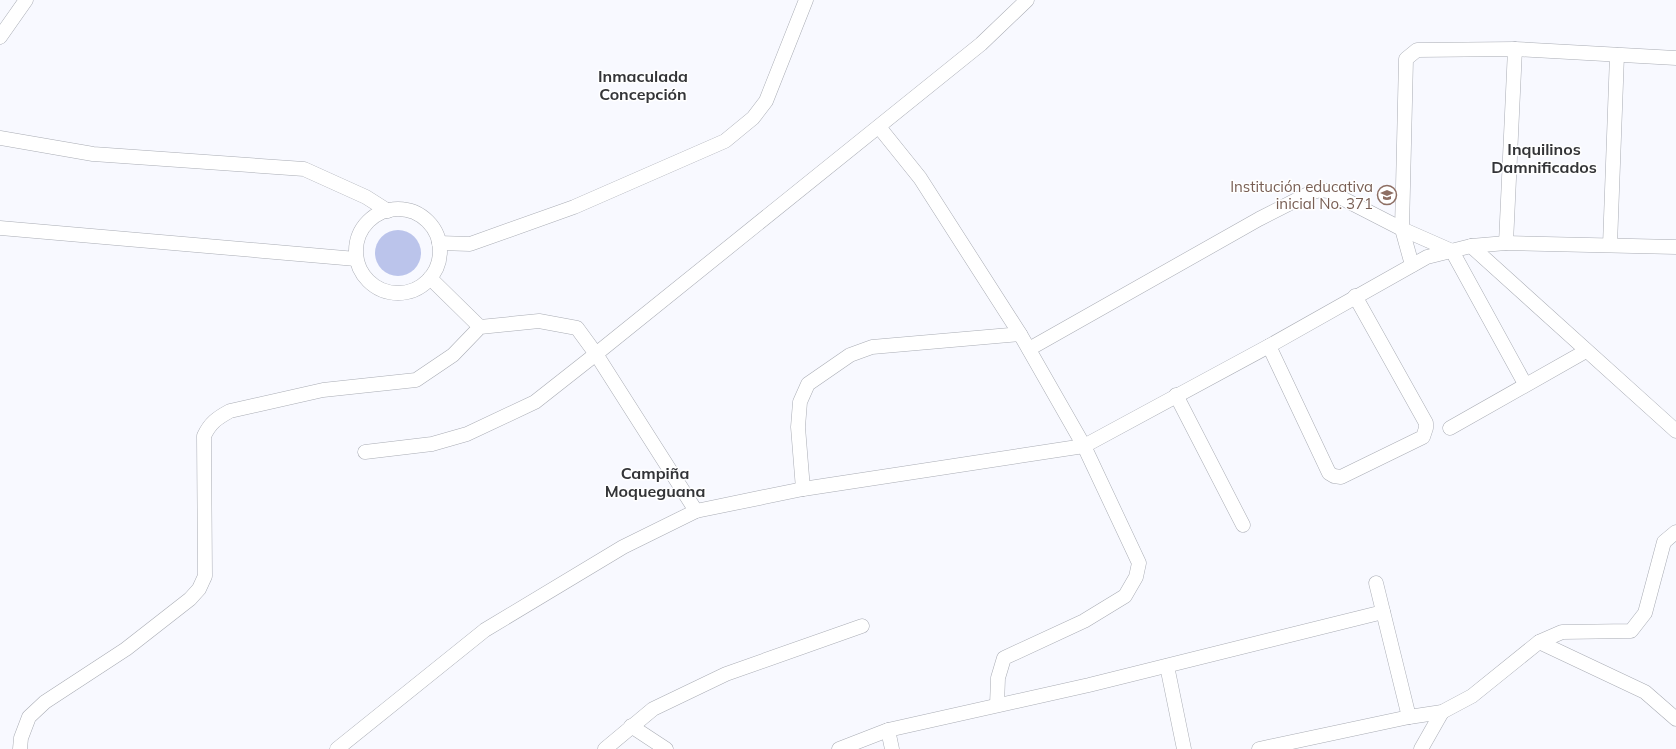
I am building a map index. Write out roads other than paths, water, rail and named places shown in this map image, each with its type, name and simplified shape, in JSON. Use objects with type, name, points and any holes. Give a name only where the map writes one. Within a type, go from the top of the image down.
[{"type":"street","points":[[0,37],[26,0]]},
{"type":"street","points":[[439,243],[470,244],[559,212],[725,141],[753,118],[766,101],[806,0]]},
{"type":"street","points":[[365,452],[432,444],[467,434],[535,402],[981,44],[1027,0]]},
{"type":"street","points":[[1506,243],[1514,49]]},
{"type":"street","points":[[1412,265],[1402,229],[1406,58],[1417,50],[1514,49],[1676,58]]},
{"type":"street","points":[[1610,245],[1617,55]]},
{"type":"street","points":[[879,127],[920,178],[1020,334],[1084,446],[1139,563],[1136,577],[1125,596],[1084,621],[1004,658],[998,678],[997,705]]},
{"type":"street","points":[[0,138],[93,154],[304,169],[366,197],[388,211]]},
{"type":"street","points":[[1028,349],[1259,219],[1310,193],[1320,190],[1328,191],[1402,229],[1452,251],[1525,384]]},
{"type":"street","points":[[402,210],[415,213],[427,221],[435,232],[439,243],[439,255],[436,267],[430,278],[419,287],[407,292],[394,293],[380,290],[369,282],[361,272],[356,259],[356,246],[362,229],[375,216],[388,211],[402,210]]},
{"type":"street","points":[[0,228],[356,259]]},
{"type":"street","points":[[337,749],[485,630],[623,547],[696,511],[803,490],[1084,446],[1269,346],[1355,296],[1427,257],[1471,246],[1506,243],[1676,247]]},
{"type":"street","points":[[1471,246],[1676,431]]},
{"type":"street","points":[[430,278],[480,327]]},
{"type":"street","points":[[1269,346],[1329,473],[1334,476],[1341,477],[1423,437],[1426,424],[1355,296]]},
{"type":"street","points":[[20,749],[21,738],[29,717],[40,707],[126,649],[190,599],[199,589],[205,576],[204,436],[209,425],[218,418],[230,412],[323,390],[416,380],[453,355],[480,327],[539,321],[578,328],[696,511]]},
{"type":"street","points":[[803,490],[798,427],[800,402],[808,384],[850,354],[872,347],[1020,334]]},
{"type":"street","points":[[1450,428],[1525,384],[1586,351]]},
{"type":"street","points":[[1176,395],[1243,525]]},
{"type":"street","points":[[1259,749],[1408,717],[1442,712],[1472,696],[1539,642],[1562,632],[1631,632],[1645,612],[1664,542],[1676,532]]},
{"type":"street","points":[[1376,583],[1408,717]]},
{"type":"street","points":[[839,749],[888,730],[1089,685],[1383,612]]},
{"type":"street","points":[[604,749],[653,709],[726,674],[862,626]]},
{"type":"street","points":[[1539,642],[1646,692],[1676,720]]},
{"type":"street","points":[[1167,666],[1184,749]]},
{"type":"street","points":[[1421,749],[1442,712]]},
{"type":"street","points":[[631,726],[666,749]]},
{"type":"street","points":[[888,730],[892,749]]},
{"type":"place","name":"Institución educativa inicial No. 371","points":[[1387,195]]},
{"type":"district","name":"Inmaculada Concepción","points":[[643,85]]},
{"type":"district","name":"Inquilinos Damnificados","points":[[1544,158]]},
{"type":"district","name":"Campiña Moqueguana","points":[[655,482]]}]
